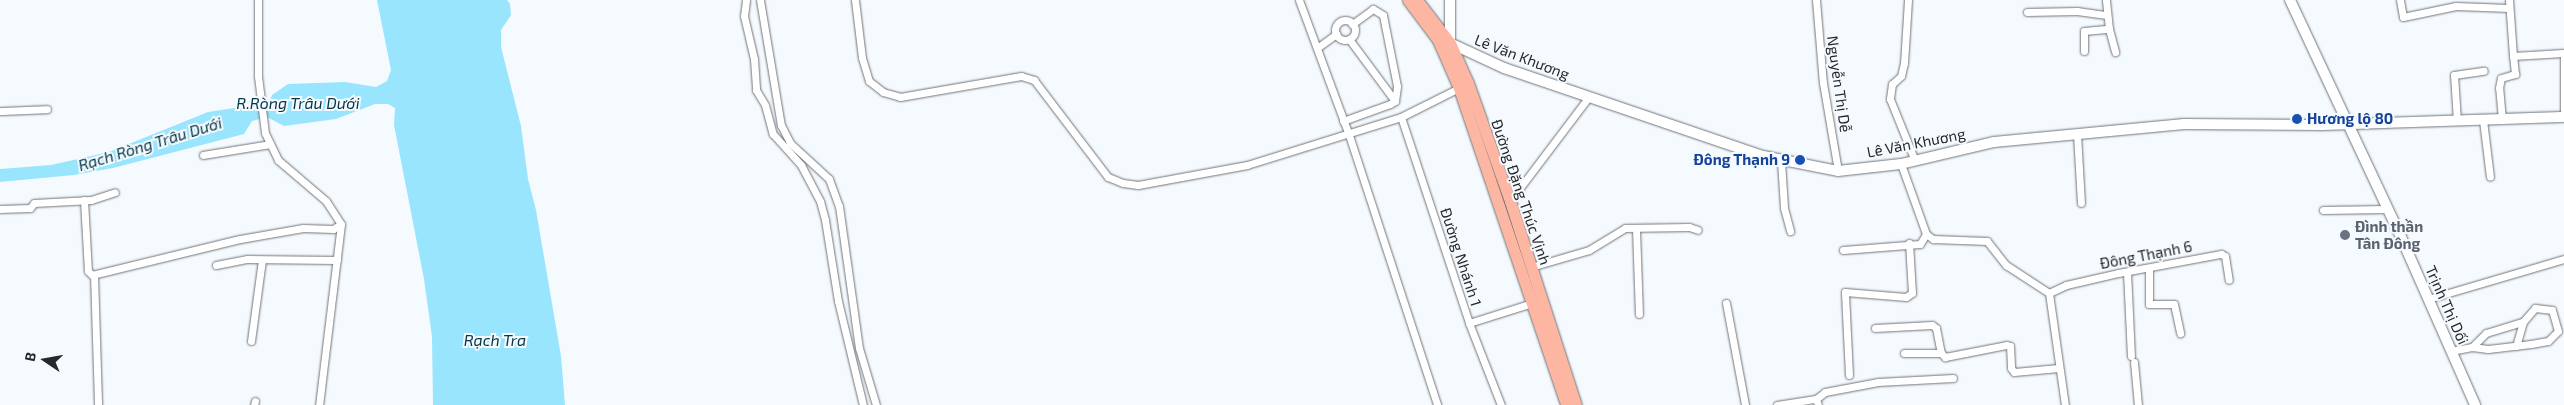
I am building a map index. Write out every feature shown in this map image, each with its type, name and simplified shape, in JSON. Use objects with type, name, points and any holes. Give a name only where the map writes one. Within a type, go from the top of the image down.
[{"type":"main road","name":"Đường Đặng Thúc Vịnh","points":[[1408,0],[1445,44],[1566,405]]},
{"type":"main road","name":"Đường Đặng Thúc Vịnh","points":[[1416,0],[1445,44],[1510,201],[1576,405]]},
{"type":"main road","points":[[1445,44],[1450,0]]},
{"type":"main road","name":"Trịnh Thị Dối","points":[[2290,0],[2349,124],[2475,405]]},
{"type":"main road","name":"Lê Văn Khương","points":[[1445,44],[1504,68],[1588,98],[1781,161],[1838,171],[1901,164],[1994,142],[2184,124],[2349,124],[2457,122],[2564,117]]},
{"type":"street","points":[[258,0],[258,76],[266,134],[282,165],[326,201],[341,224],[319,405]]},
{"type":"street","points":[[746,0],[744,16],[754,59],[756,90],[765,105],[773,134],[801,166],[820,201],[826,220],[838,301],[863,405]]},
{"type":"street","points":[[760,0],[781,125],[790,143],[829,179],[839,206],[859,348],[876,405]]},
{"type":"street","points":[[855,0],[862,58],[869,81],[883,92],[900,97],[1021,76],[1034,80],[1108,177],[1123,183],[1138,185],[1248,165],[1349,135],[1400,116],[1459,88]]},
{"type":"street","points":[[1299,0],[1349,135],[1437,405]]},
{"type":"street","name":"Nguyễn Thị Dễ","points":[[1816,0],[1823,83],[1838,171]]},
{"type":"street","points":[[1908,0],[1904,64],[1901,76],[1892,84],[1890,99],[1914,161]]},
{"type":"street","points":[[2106,0],[2105,15],[2115,52]]},
{"type":"street","points":[[2400,0],[2403,17],[2456,6],[2509,4],[2515,74],[2502,78],[2499,88],[2502,120]]},
{"type":"street","points":[[1352,24],[1373,9],[1383,15],[1397,86],[1394,101]]},
{"type":"street","points":[[2027,12],[2077,11],[2105,15]]},
{"type":"street","points":[[1317,48],[1336,34],[1338,23],[1343,20],[1352,24]]},
{"type":"street","points":[[1336,34],[1343,40],[1348,39],[1354,32],[1352,24]]},
{"type":"street","points":[[2084,52],[2084,31],[2109,29]]},
{"type":"street","points":[[1348,39],[1394,101]]},
{"type":"street","points":[[2513,56],[2563,53],[2564,110]]},
{"type":"street","points":[[2457,122],[2454,75],[2484,71]]},
{"type":"street","points":[[1510,201],[1588,98]]},
{"type":"street","points":[[1343,121],[1394,101]]},
{"type":"street","points":[[0,111],[47,109]]},
{"type":"street","name":"Đường Nhánh 1","points":[[1400,116],[1469,324],[1501,405]]},
{"type":"street","points":[[2483,120],[2490,177]]},
{"type":"street","points":[[2078,134],[2082,202]]},
{"type":"street","points":[[204,155],[270,144]]},
{"type":"street","points":[[1781,161],[1784,208],[1790,231]]},
{"type":"street","points":[[1901,164],[1926,234],[1933,239],[1987,241],[2006,265],[2049,293],[2065,405]]},
{"type":"street","points":[[0,209],[30,208],[34,203],[84,200],[115,192]]},
{"type":"street","points":[[84,200],[88,271],[94,275],[240,239],[303,228],[333,229],[341,224]]},
{"type":"street","points":[[2323,210],[2387,209]]},
{"type":"street","points":[[1532,267],[1590,250],[1625,228],[1689,227],[1698,230]]},
{"type":"street","points":[[1636,229],[1639,314]]},
{"type":"street","points":[[1844,250],[1909,243],[1920,244],[1926,234]]},
{"type":"street","points":[[1849,375],[1845,292],[1906,297],[1912,293],[1909,243]]},
{"type":"street","name":"Đông Thạnh 6","points":[[2049,293],[2066,285],[2221,254],[2225,256],[2229,280]]},
{"type":"street","points":[[216,265],[246,259],[337,260]]},
{"type":"street","points":[[2428,299],[2564,259]]},
{"type":"street","points":[[251,341],[262,260]]},
{"type":"street","points":[[2149,269],[2149,304],[2174,304],[2180,333]]},
{"type":"street","points":[[2127,272],[2138,405]]},
{"type":"street","points":[[94,275],[98,405]]},
{"type":"street","points":[[1469,324],[1532,303]]},
{"type":"street","points":[[1726,303],[1745,405]]},
{"type":"street","points":[[2451,351],[2472,347],[2516,346],[2548,341],[2558,331],[2552,310],[2535,308],[2523,322],[2516,346]]},
{"type":"street","points":[[2472,347],[2486,333],[2523,322]]},
{"type":"street","points":[[1875,328],[1932,325],[1939,337],[1940,353]]},
{"type":"street","points":[[1904,353],[1940,353],[1945,356],[2006,345],[2010,346],[2011,368],[2014,372],[2059,368]]},
{"type":"street","points":[[1778,405],[1817,402],[1824,392],[1878,382],[1953,378]]},
{"type":"water","name":"Rạch Tra","points":[[377,0],[507,0],[510,4],[511,15],[501,30],[501,47],[521,126],[528,179],[536,210],[561,356],[565,405],[433,405],[432,337],[424,279],[394,125],[395,108],[388,104],[375,104],[336,119],[284,126],[267,117],[252,121],[244,134],[113,168],[74,175],[0,182],[0,169],[51,165],[109,152],[208,112],[234,108],[266,111],[272,95],[288,84],[345,82],[376,87],[387,81],[391,70]]},
{"type":"place","name":"Hương lộ 80","points":[[2297,119]]},
{"type":"place","name":"Đông Thạnh 9","points":[[1800,160]]},
{"type":"place","name":"Đình thần Tân Đông","points":[[2345,235]]},
{"type":"water label","name":"R.Ròng Trâu Dưới","points":[[298,103]]},
{"type":"water label","name":"Rạch Ròng Trâu Dưới","points":[[150,144]]}]
